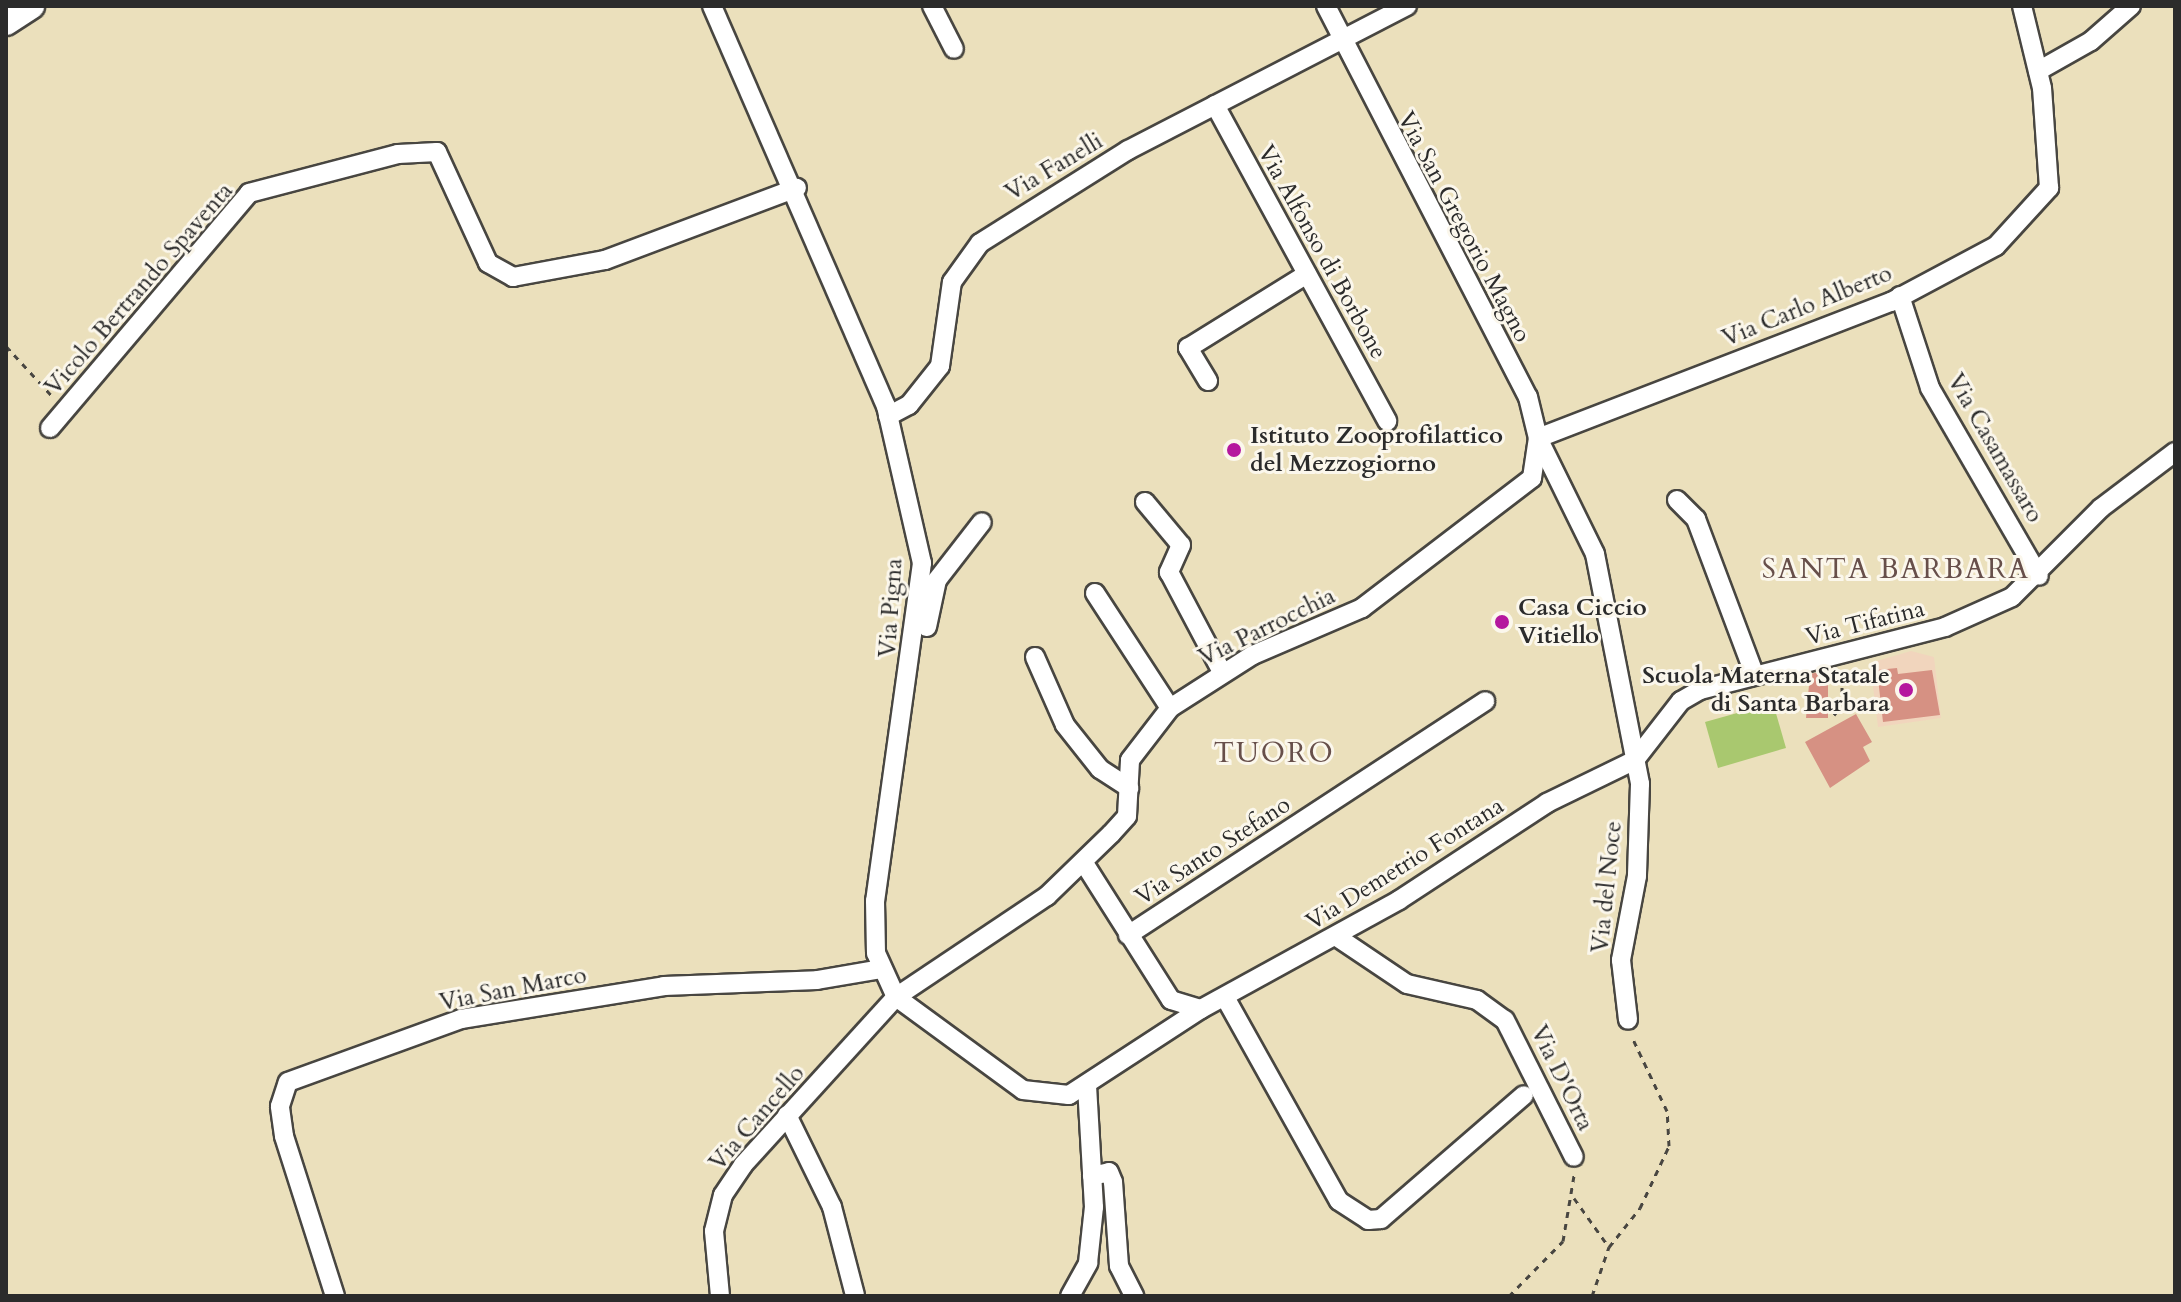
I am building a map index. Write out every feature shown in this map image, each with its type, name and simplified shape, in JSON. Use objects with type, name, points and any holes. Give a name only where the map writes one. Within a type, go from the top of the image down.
[{"type":"highway","points":[[6,22],[31,6]]},
{"type":"street","name":"Via Pigna","points":[[712,6],[797,188],[888,416],[922,563],[901,734],[875,901],[882,969],[896,997]]},
{"type":"street","points":[[932,6],[954,49]]},
{"type":"street","name":"Via San Gregorio Magno","points":[[1326,6],[1340,42],[1528,397],[1538,438]]},
{"type":"street","name":"Via Fanelli","points":[[888,416],[909,405],[940,366],[952,282],[980,243],[1215,105],[1407,6]]},
{"type":"street","name":"Via Carlo Alberto","points":[[1538,438],[1900,296],[1996,246],[2049,188],[2038,71],[2022,6]]},
{"type":"street","points":[[2038,71],[2091,41],[2131,6]]},
{"type":"street","name":"Via Alfonso di Borbone","points":[[1215,105],[1387,421]]},
{"type":"street","name":"Vicolo Bertrando Spaventa","points":[[50,428],[249,193],[387,157],[437,152],[488,263],[513,277],[605,260],[797,188]]},
{"type":"street","points":[[1208,381],[1188,348],[1307,274]]},
{"type":"street","name":"Via Casamassaro","points":[[1900,296],[1930,388],[2039,576]]},
{"type":"street","name":"Via Parrocchia","points":[[896,997],[1047,896],[1084,863],[1127,816],[1130,760],[1170,708],[1222,672],[1362,608],[1532,478],[1538,438]]},
{"type":"street","name":"Via del Noce","points":[[1538,438],[1595,554],[1635,760],[1637,876],[1621,960],[1628,1020]]},
{"type":"street","name":"Via Tifatina","points":[[1635,760],[1681,701],[1754,673],[1842,655],[1945,627],[2012,597],[2039,576],[2101,508],[2175,452]]},
{"type":"street","points":[[1677,500],[1696,519],[1754,673]]},
{"type":"street","points":[[1145,502],[1181,545],[1169,572],[1222,672]]},
{"type":"street","points":[[901,734],[937,580],[982,522]]},
{"type":"street","points":[[1095,593],[1170,708]]},
{"type":"street","points":[[1035,657],[1065,725],[1100,769],[1129,788]]},
{"type":"street","name":"Via Santo Stefano","points":[[1128,935],[1485,701]]},
{"type":"street","name":"Via Demetrio Fontana","points":[[1087,1086],[1201,1009],[1226,999],[1337,937],[1547,803],[1635,760]]},
{"type":"street","points":[[1084,863],[1171,1000],[1201,1009]]},
{"type":"street","name":"Via D'Orta","points":[[1337,937],[1407,984],[1477,1000],[1505,1020],[1574,1157]]},
{"type":"street","name":"Via San Marco","points":[[335,1296],[284,1136],[280,1106],[288,1082],[461,1019],[664,986],[817,980],[882,969]]},
{"type":"street","points":[[896,997],[1023,1090],[1069,1095],[1087,1086],[1092,1176],[1088,1263],[1070,1296]]},
{"type":"street","name":"Via Cancello","points":[[720,1296],[714,1231],[723,1195],[787,1115],[896,997]]},
{"type":"street","points":[[1226,999],[1339,1201],[1368,1220],[1381,1219],[1524,1095]]},
{"type":"street","points":[[787,1115],[832,1207],[855,1295]]},
{"type":"street","points":[[1092,1176],[1109,1172],[1113,1182],[1119,1266],[1134,1296]]},
{"type":"path","points":[[6,346],[65,411]]},
{"type":"path","points":[[1834,715],[1842,705],[1842,655]]},
{"type":"path","points":[[1592,1296],[1609,1247],[1640,1208],[1669,1146],[1667,1111],[1628,1020]]},
{"type":"path","points":[[1509,1296],[1563,1241],[1574,1198],[1574,1157]]},
{"type":"path","points":[[1574,1198],[1609,1247]]},
{"type":"path","points":[[2175,1274],[2175,1284]]},
{"type":"shaded area","name":"Scuola Materna Statale di Santa Barbara","points":[[1911,651],[1934,657],[1941,718],[1878,727],[1870,663]]},
{"type":"green space","points":[[1773,703],[1786,748],[1718,768],[1705,722]]},
{"type":"building","name":"Scuola Materna Statale di Santa Barbara","points":[[1897,668],[1898,674],[1932,670],[1940,715],[1883,722],[1877,670]]},
{"type":"building","points":[[1828,670],[1828,718],[1806,718],[1810,674]]},
{"type":"building","points":[[1856,714],[1872,742],[1863,747],[1870,761],[1830,788],[1805,742]]},
{"type":"place","name":"Istituto Zooprofilattico del Mezzogiorno","points":[[1234,450]]},
{"type":"place","name":"Casa Ciccio Vitiello","points":[[1502,622]]},
{"type":"place","name":"Scuola Materna Statale di Santa Barbara","points":[[1906,690]]},
{"type":"district","name":"SANTA BARBARA","points":[[1896,569]]},
{"type":"district","name":"TUORO","points":[[1274,753]]}]
